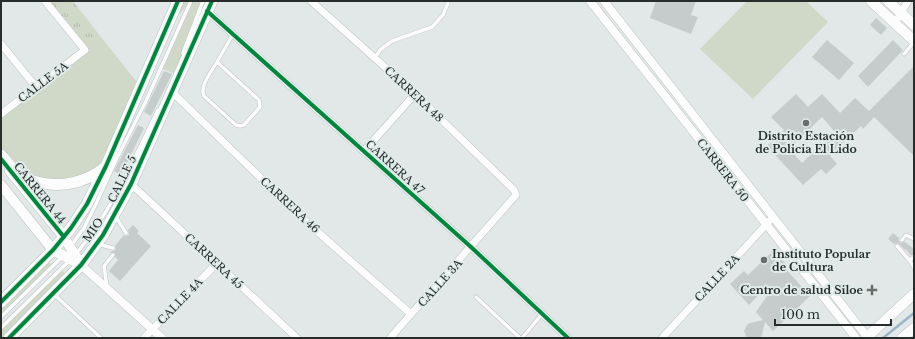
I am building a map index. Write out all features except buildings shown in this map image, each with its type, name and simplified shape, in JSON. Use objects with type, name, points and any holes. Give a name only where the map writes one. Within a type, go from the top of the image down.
[{"type":"main road","name":"CALLE 5","points":[[1,302],[66,251],[72,228],[87,204],[106,166],[178,1]]},
{"type":"main road","points":[[872,1],[914,41]]},
{"type":"main road","points":[[888,1],[914,25]]},
{"type":"main road","name":"CALLE 5","points":[[9,338],[81,264],[115,215],[131,184],[207,4]]},
{"type":"main road","points":[[1,155],[21,176],[35,182],[50,185],[80,181],[96,174],[106,166]]},
{"type":"main road","name":"CARRERA 44","points":[[1,159],[66,251]]},
{"type":"main road","name":"CARRERA 44","points":[[2,186],[66,251],[81,264]]},
{"type":"main road","points":[[867,338],[914,294]]},
{"type":"main road","points":[[902,338],[914,328]]},
{"type":"street","name":"CALLE 5A","points":[[1,114],[85,50],[45,1]]},
{"type":"street","name":"CARRERA 48","points":[[311,1],[415,94],[514,190]]},
{"type":"street","name":"CARRERA 50","points":[[590,1],[856,338]]},
{"type":"street","name":"CARRERA 50","points":[[604,1],[867,338]]},
{"type":"street","points":[[895,23],[908,1]]},
{"type":"street","name":"CARRERA 47","points":[[207,4],[233,34],[471,247],[568,338]]},
{"type":"street","points":[[1,44],[36,87]]},
{"type":"street","points":[[364,151],[415,94]]},
{"type":"street","name":"CARRERA 46","points":[[167,96],[411,314]]},
{"type":"street","name":"CARRERA 45","points":[[131,184],[297,338]]},
{"type":"street","name":"CALLE 3A","points":[[390,338],[515,198],[516,195],[514,190]]},
{"type":"street","name":"CALLE 2A","points":[[662,338],[773,217]]},
{"type":"street","name":"CALLE 4A","points":[[144,338],[217,263]]},
{"type":"street","name":"CARRERA 44","points":[[81,264],[162,338]]},
{"type":"lane","name":"MIO","points":[[1,328],[84,228],[146,101],[191,1]]},
{"type":"lane","points":[[375,58],[380,50],[392,41],[432,27],[443,15],[448,4]]},
{"type":"lane","points":[[217,62],[259,100],[260,107],[244,125],[236,125],[204,96],[202,92],[203,87],[217,62],[233,34]]},
{"type":"lane","points":[[904,54],[914,41]]},
{"type":"lane","name":"MIO","points":[[1,317],[66,251],[91,234],[107,210],[160,106]]},
{"type":"lane","points":[[115,215],[126,233]]},
{"type":"lane","points":[[902,240],[906,235],[914,239]]},
{"type":"lane","points":[[96,244],[113,248]]},
{"type":"lane","points":[[897,246],[911,259],[914,268]]},
{"type":"lane","points":[[107,288],[104,266],[113,255]]},
{"type":"lane","points":[[53,293],[101,338]]},
{"type":"lane","points":[[476,297],[521,338],[542,314]]},
{"type":"lane","points":[[525,334],[529,338]]},
{"type":"green space","points":[[45,1],[73,1],[101,37],[85,50]]},
{"type":"green space","points":[[178,1],[212,1],[196,34],[200,10],[175,74],[161,68],[189,3],[167,28]]},
{"type":"green space","points":[[747,1],[806,1],[828,22],[753,99],[700,49]]},
{"type":"green space","points":[[101,37],[140,86],[106,166],[88,178],[35,182],[1,155],[1,114]]},
{"type":"green space","points":[[44,259],[53,265],[1,317],[1,302]]},
{"type":"green space","points":[[61,270],[70,277],[9,338],[1,338],[1,328]]},
{"type":"waterway","points":[[883,338],[914,313]]},
{"type":"cycle path","points":[[1,302],[53,250],[71,228],[87,204],[106,166],[178,1]]},
{"type":"cycle path","points":[[9,338],[81,265],[103,235],[131,184],[212,1]]},
{"type":"cycle path","points":[[207,11],[471,247],[568,338]]},
{"type":"cycle path","points":[[1,159],[64,237]]},
{"type":"place","name":"Distrito Estación de Policia El Lido","points":[[806,123]]},
{"type":"place","name":"Instituto Popular de Cultura","points":[[764,260]]},
{"type":"place","name":"Centro de salud Siloe","points":[[872,290]]}]
